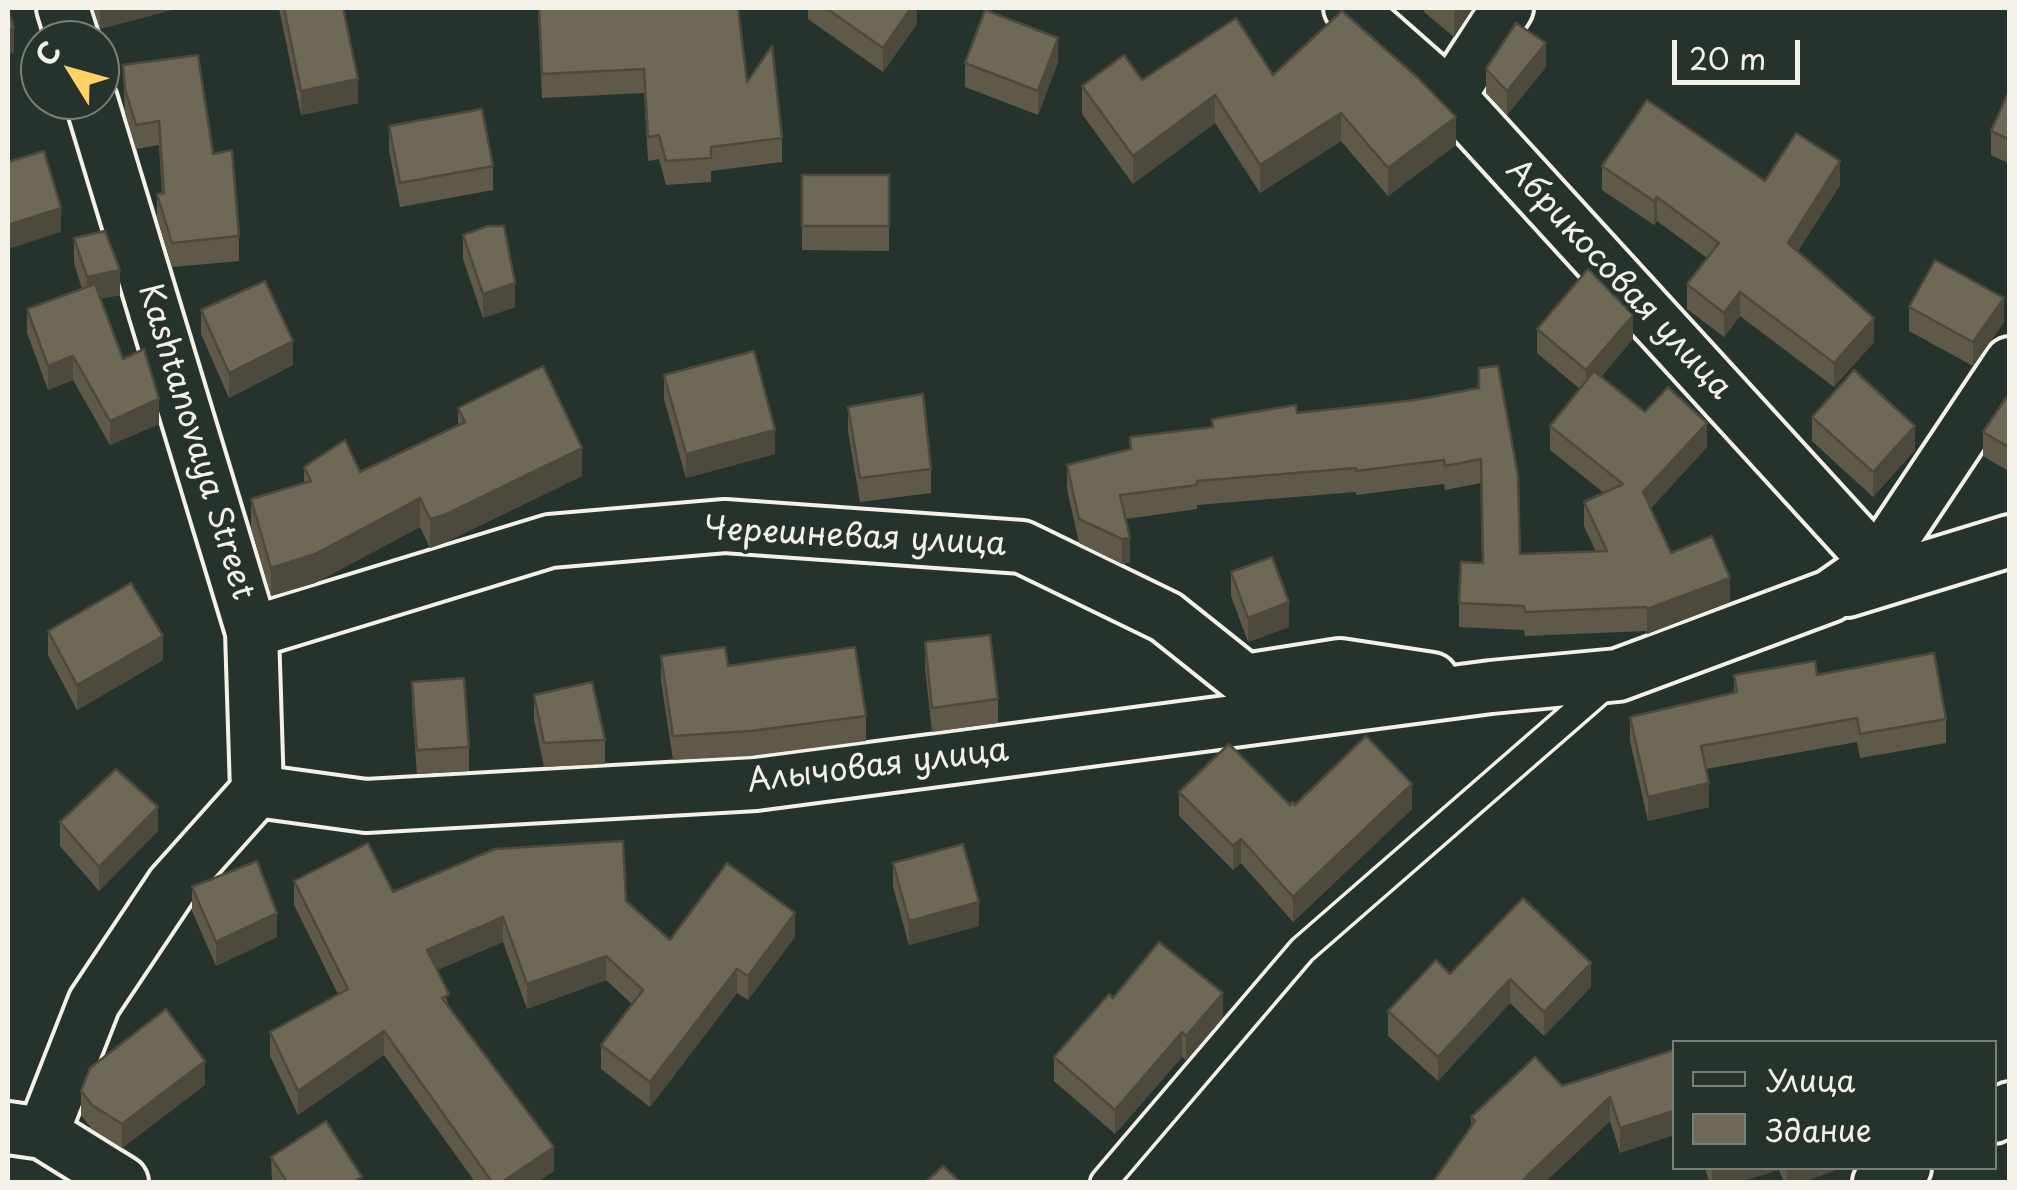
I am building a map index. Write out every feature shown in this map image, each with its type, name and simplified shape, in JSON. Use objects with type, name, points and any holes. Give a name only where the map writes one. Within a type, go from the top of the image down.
[{"type":"street","name":"Абрикосовая улица","points":[[1350,8],[1450,96],[1877,562]]},
{"type":"street","points":[[1450,96],[1507,8]]},
{"type":"street","name":"Kashtanovaya Street","points":[[97,120],[252,632],[257,792]]},
{"type":"street","points":[[1877,562],[2010,362]]},
{"type":"street","name":"Черешневая улица","points":[[252,632],[550,541],[725,526],[1022,548],[1166,617],[1245,680],[1340,666],[1491,688]]},
{"type":"street","points":[[1830,596],[2010,541]]},
{"type":"street","name":"Алычовая улица","points":[[257,792],[366,806],[756,784],[1491,688],[1618,675],[1830,596],[1877,562]]},
{"type":"street","points":[[122,1182],[25,1130],[94,1003],[172,886],[257,792]]},
{"type":"street","points":[[1879,1182],[1901,1170]]},
{"type":"lane","points":[[1104,1182],[1302,950],[1618,675]]},
{"type":"building","points":[[8,8],[14,28],[8,30]]},
{"type":"building","points":[[284,8],[343,8],[358,79],[301,91]]},
{"type":"building","points":[[539,8],[738,8],[747,82],[772,46],[782,138],[711,147],[711,158],[666,161],[659,135],[648,137],[644,69],[542,74]]},
{"type":"building","points":[[826,8],[911,8],[883,48]]},
{"type":"building","points":[[985,10],[1058,38],[1038,91],[965,63]]},
{"type":"building","points":[[1342,11],[1456,117],[1388,168],[1341,113],[1260,165],[1215,95],[1133,156],[1082,86],[1124,55],[1142,80],[1236,18],[1273,75]]},
{"type":"building","points":[[1516,23],[1546,43],[1507,91],[1486,69]]},
{"type":"building","points":[[198,55],[213,154],[232,150],[239,236],[172,243],[157,194],[164,193],[159,121],[136,125],[125,89],[123,65]]},
{"type":"building","points":[[2010,89],[2010,140],[1991,131]]},
{"type":"building","points":[[1647,100],[1765,181],[1796,133],[1840,161],[1788,243],[1874,318],[1834,363],[1740,292],[1724,313],[1687,284],[1719,243],[1657,197],[1654,201],[1602,166]]},
{"type":"building","points":[[482,109],[493,166],[400,183],[389,126]]},
{"type":"building","points":[[44,151],[61,208],[8,225],[8,162]]},
{"type":"building","points":[[802,175],[889,175],[889,226],[802,226]]},
{"type":"building","points":[[488,226],[504,226],[515,283],[483,294],[463,235]]},
{"type":"building","points":[[105,231],[120,270],[87,277],[74,238]]},
{"type":"building","points":[[1935,260],[2004,298],[1973,342],[1909,307]]},
{"type":"building","points":[[1588,269],[1633,315],[1586,370],[1537,329]]},
{"type":"building","points":[[265,281],[293,341],[229,373],[201,310]]},
{"type":"building","points":[[95,284],[123,359],[144,349],[159,399],[110,421],[73,356],[48,366],[27,309]]},
{"type":"building","points":[[754,351],[775,430],[686,454],[664,375]]},
{"type":"building","points":[[543,366],[582,448],[444,515],[430,519],[420,498],[315,554],[271,568],[251,499],[311,481],[304,467],[345,440],[360,472],[465,422],[458,408]]},
{"type":"building","points":[[1498,366],[1518,476],[1520,554],[1607,551],[1584,502],[1623,484],[1550,426],[1594,371],[1645,412],[1668,387],[1707,423],[1643,492],[1671,553],[1712,536],[1730,578],[1647,609],[1525,612],[1524,606],[1459,603],[1461,562],[1483,563],[1481,459],[1445,466],[1444,460],[1356,471],[1197,481],[1197,485],[1120,495],[1130,538],[1122,539],[1079,519],[1067,465],[1131,449],[1130,437],[1213,427],[1212,419],[1296,405],[1297,413],[1415,400],[1479,388],[1479,368]]},
{"type":"building","points":[[1854,370],[1915,426],[1873,472],[1812,417]]},
{"type":"building","points":[[2010,392],[2010,448],[1983,432]]},
{"type":"building","points":[[923,394],[931,469],[860,478],[848,407]]},
{"type":"building","points":[[1272,557],[1289,602],[1248,618],[1231,572]]},
{"type":"building","points":[[131,583],[163,636],[77,685],[48,631]]},
{"type":"building","points":[[990,635],[998,699],[932,708],[925,642]]},
{"type":"building","points":[[725,647],[728,666],[855,647],[866,716],[673,736],[661,656]]},
{"type":"building","points":[[1934,653],[1946,719],[1860,734],[1857,718],[1701,746],[1709,783],[1648,797],[1630,717],[1737,692],[1734,675],[1815,661],[1817,675]]},
{"type":"building","points":[[464,678],[469,747],[417,750],[412,682]]},
{"type":"building","points":[[592,682],[605,740],[544,743],[534,695]]},
{"type":"building","points":[[1366,736],[1412,784],[1293,897],[1241,839],[1233,846],[1179,792],[1229,744],[1290,805],[1295,805]]},
{"type":"building","points":[[116,769],[158,807],[99,867],[60,822]]},
{"type":"building","points":[[623,841],[626,901],[670,940],[727,863],[795,913],[748,976],[737,969],[650,1082],[601,1045],[643,990],[606,956],[527,984],[503,917],[427,950],[449,994],[442,998],[554,1147],[502,1182],[492,1182],[384,1031],[298,1091],[270,1032],[348,989],[294,881],[368,843],[393,892],[495,849]]},
{"type":"building","points":[[963,844],[979,902],[909,921],[893,863]]},
{"type":"building","points":[[257,861],[277,913],[216,942],[192,887]]},
{"type":"building","points":[[1523,898],[1591,963],[1544,1012],[1510,979],[1438,1057],[1388,1011],[1436,960],[1450,974]]},
{"type":"building","points":[[1159,942],[1223,993],[1186,1036],[1182,1032],[1115,1110],[1054,1057],[1109,994],[1113,998]]},
{"type":"building","points":[[166,1009],[205,1061],[122,1124],[92,1105],[81,1091],[90,1068]]},
{"type":"building","points":[[1672,1051],[1672,1112],[1620,1128],[1610,1097],[1522,1182],[1433,1182],[1475,1121],[1471,1117],[1535,1057],[1562,1086]]},
{"type":"building","points":[[326,1121],[362,1177],[354,1182],[287,1182],[271,1157]]},
{"type":"building","points":[[943,1166],[960,1182],[926,1182]]}]
